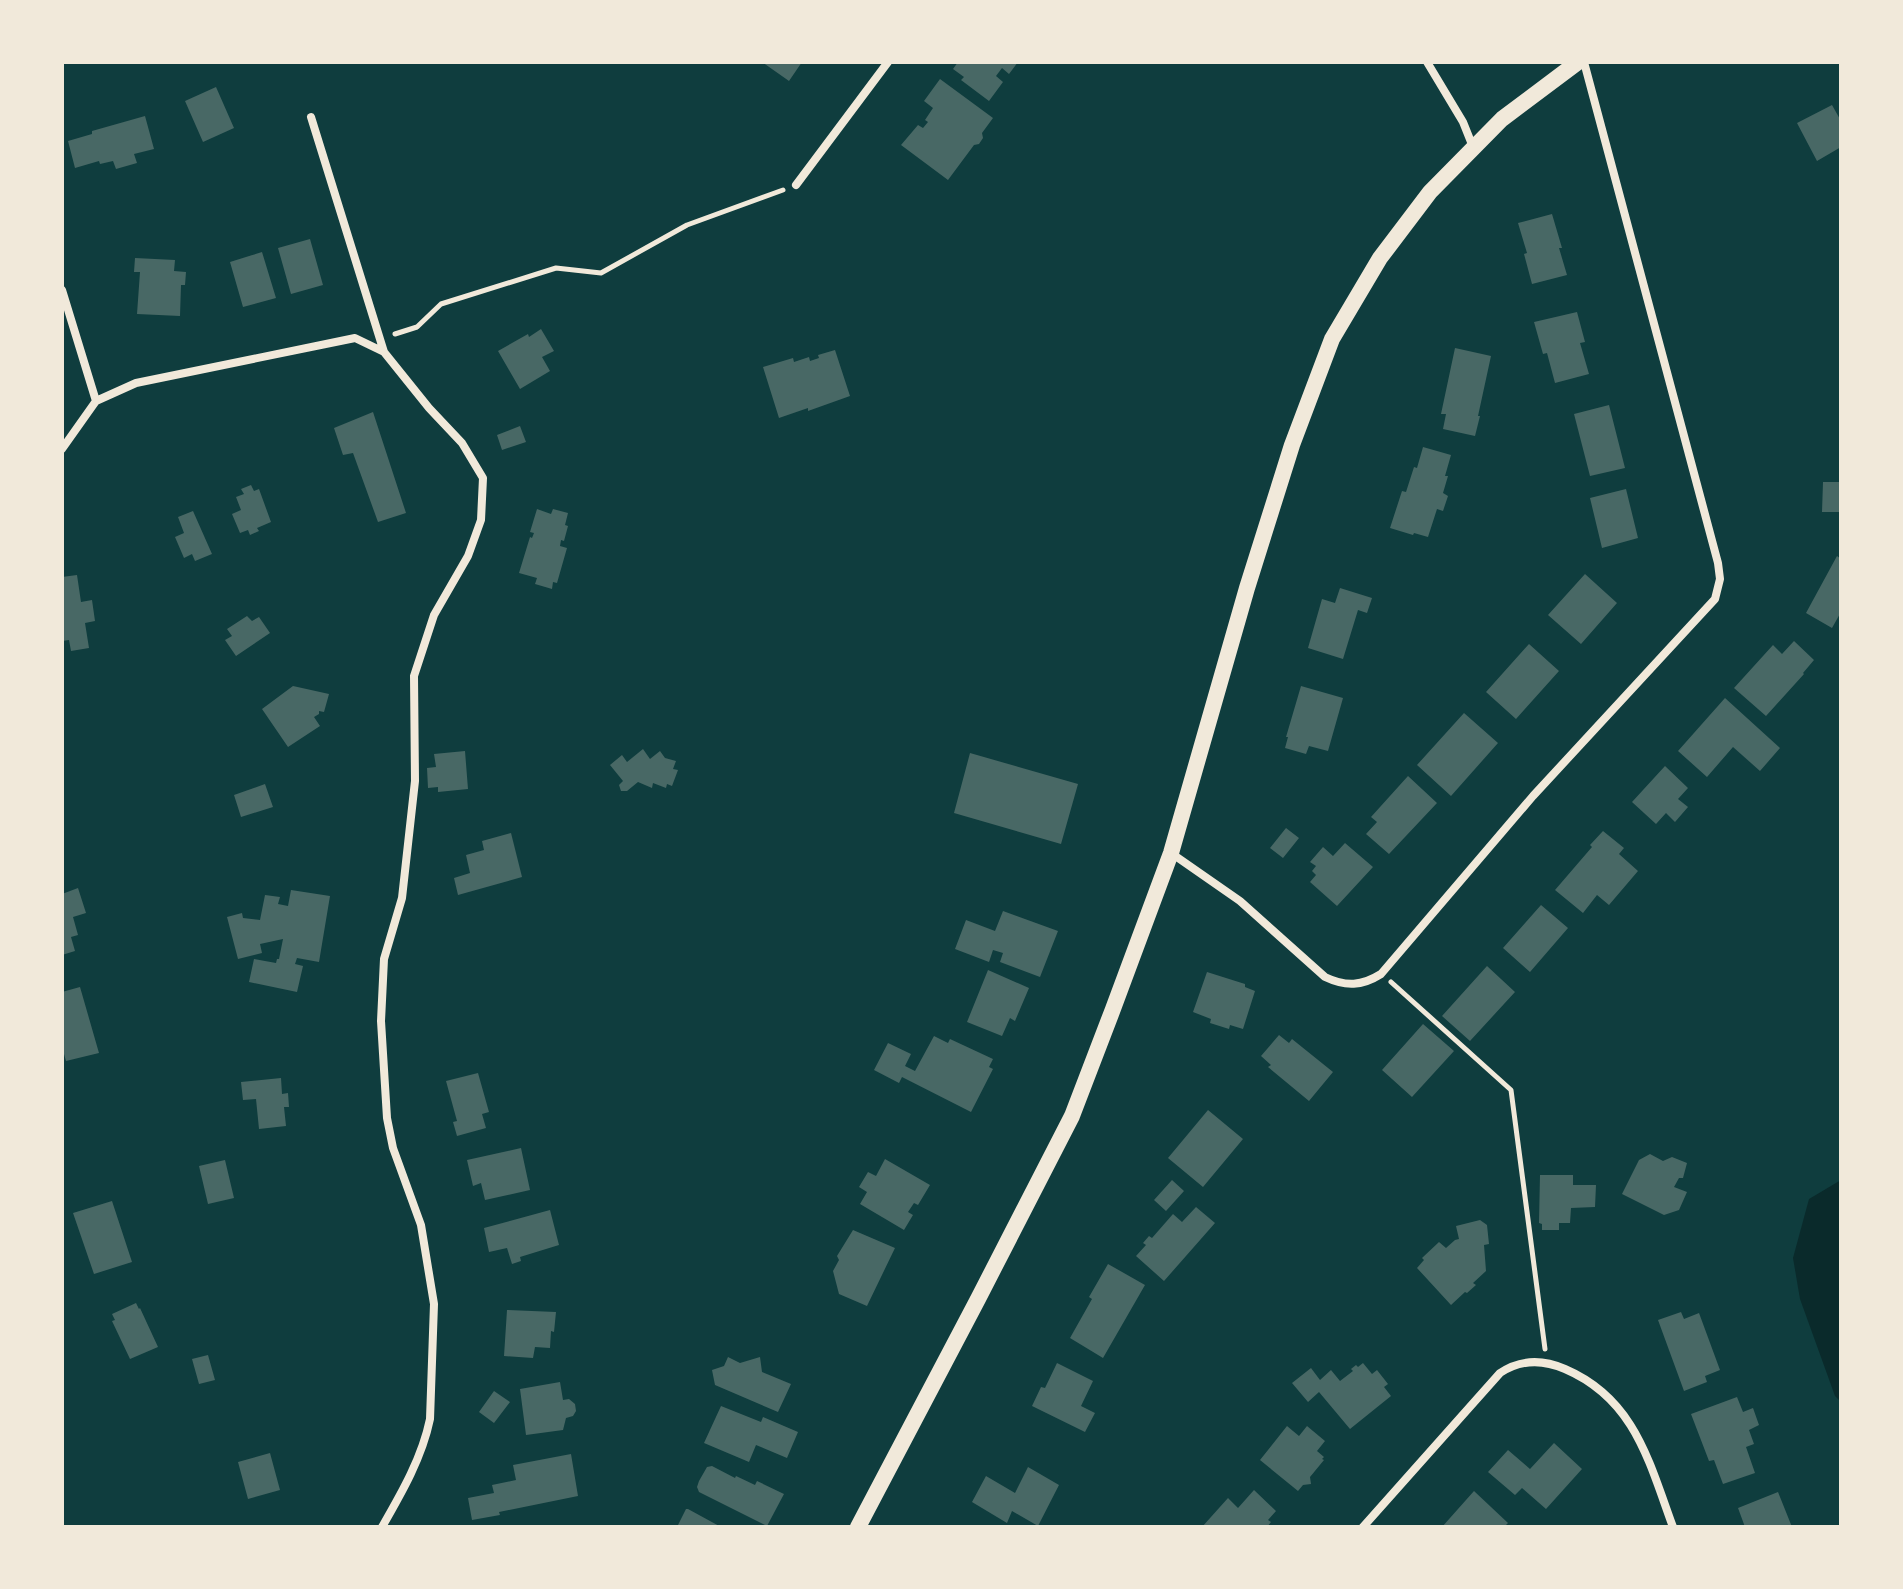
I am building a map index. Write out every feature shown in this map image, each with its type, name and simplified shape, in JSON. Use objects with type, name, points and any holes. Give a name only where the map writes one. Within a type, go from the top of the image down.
[{"type":"main road","points":[[858,1527],[1072,1116],[1171,853],[1247,588],[1283,474],[1332,339],[1380,258],[1430,192],[1502,119],[1578,62]]},
{"type":"street","points":[[796,185],[888,62]]},
{"type":"street","points":[[1427,62],[1463,122],[1474,148]]},
{"type":"street","points":[[1171,853],[1240,901],[1325,977],[1339,984],[1356,985],[1372,980],[1381,974],[1533,796],[1717,595],[1718,563],[1584,62]]},
{"type":"street","points":[[311,117],[384,352],[462,443],[483,478],[481,520],[468,556],[434,615],[414,676],[415,781],[402,898],[384,959],[381,1021],[387,1118],[393,1148],[421,1225],[434,1304],[430,1419],[426,1436],[400,1495],[382,1527]]},
{"type":"street","points":[[62,290],[96,401]]},
{"type":"street","points":[[62,449],[96,401],[136,383],[355,338],[384,352]]},
{"type":"street","points":[[1363,1527],[1500,1373],[1529,1361],[1547,1363],[1582,1376],[1626,1415],[1641,1441],[1673,1527]]},
{"type":"path","points":[[379,339],[417,327],[441,304],[556,268],[601,273],[687,225],[796,185]]},
{"type":"path","points":[[1381,974],[1511,1090],[1547,1363]]},
{"type":"water","points":[[1841,1180],[1841,1402],[1835,1396],[1800,1299],[1793,1258],[1809,1199]]},
{"type":"building","points":[[762,62],[802,62],[789,81]]},
{"type":"building","points":[[958,62],[1018,62],[1009,74],[1002,68],[996,76],[1003,82],[989,101],[961,80],[964,77],[953,69]]},
{"type":"building","points":[[940,79],[993,118],[982,133],[979,144],[974,145],[948,180],[901,145],[918,125],[923,128],[928,122],[925,120],[933,108],[924,101]]},
{"type":"building","points":[[216,87],[234,128],[203,142],[185,101]]},
{"type":"building","points":[[1832,105],[1841,121],[1841,147],[1817,161],[1797,123]]},
{"type":"building","points":[[145,116],[154,149],[134,154],[137,163],[116,169],[113,161],[100,164],[99,161],[75,168],[68,141]]},
{"type":"building","points":[[1552,214],[1567,275],[1532,284],[1518,223]]},
{"type":"building","points":[[310,239],[323,285],[291,294],[278,248]]},
{"type":"building","points":[[262,252],[276,298],[243,307],[230,262]]},
{"type":"building","points":[[135,258],[175,260],[174,271],[186,272],[185,285],[181,285],[180,316],[137,314],[140,272],[134,272]]},
{"type":"building","points":[[1577,312],[1585,342],[1580,343],[1589,374],[1555,383],[1534,322]]},
{"type":"building","points":[[541,329],[554,351],[542,357],[550,371],[520,389],[498,351]]},
{"type":"building","points":[[1455,348],[1491,356],[1475,436],[1443,429],[1446,414],[1441,414]]},
{"type":"building","points":[[835,350],[850,396],[779,418],[763,367],[793,358],[794,362],[809,357],[810,361]]},
{"type":"building","points":[[1609,405],[1625,468],[1590,476],[1574,414]]},
{"type":"building","points":[[373,412],[406,513],[378,522],[353,453],[343,455],[334,428]]},
{"type":"building","points":[[520,426],[526,442],[502,450],[497,435]]},
{"type":"building","points":[[1423,447],[1451,455],[1443,493],[1448,496],[1443,511],[1437,509],[1428,537],[1390,528],[1402,491],[1406,492]]},
{"type":"building","points":[[1823,482],[1841,482],[1841,512],[1822,512]]},
{"type":"building","points":[[251,485],[254,491],[259,489],[271,522],[250,535],[248,530],[240,533],[232,514],[241,510],[236,497],[244,494],[241,489]]},
{"type":"building","points":[[1626,489],[1638,538],[1602,548],[1590,498]]},
{"type":"building","points":[[537,509],[551,514],[553,509],[568,513],[565,525],[568,526],[560,546],[567,548],[557,583],[553,582],[552,589],[535,584],[537,578],[519,573],[534,533],[530,532]]},
{"type":"building","points":[[193,511],[212,554],[195,561],[192,554],[184,558],[175,537],[184,533],[178,517]]},
{"type":"building","points":[[1837,556],[1841,559],[1841,612],[1832,628],[1806,613]]},
{"type":"building","points":[[1585,574],[1617,603],[1581,644],[1548,615]]},
{"type":"building","points":[[77,575],[81,602],[92,600],[95,621],[85,623],[89,648],[71,651],[69,640],[62,641],[62,577]]},
{"type":"building","points":[[1340,588],[1372,598],[1367,613],[1358,610],[1343,659],[1308,648],[1322,599],[1335,603]]},
{"type":"building","points":[[247,616],[252,621],[259,617],[270,633],[236,656],[225,640],[232,636],[227,629]]},
{"type":"building","points":[[1794,641],[1814,660],[1766,716],[1734,688],[1773,645],[1782,654]]},
{"type":"building","points":[[1529,644],[1559,671],[1516,719],[1486,692]]},
{"type":"building","points":[[293,686],[329,694],[324,712],[319,711],[314,717],[320,726],[288,747],[262,709]]},
{"type":"building","points":[[1301,686],[1343,698],[1328,751],[1309,746],[1306,754],[1285,748]]},
{"type":"building","points":[[1725,698],[1780,748],[1760,771],[1733,747],[1707,777],[1678,751]]},
{"type":"building","points":[[1464,713],[1498,743],[1451,796],[1417,765]]},
{"type":"building","points":[[643,749],[650,759],[660,751],[665,758],[676,761],[673,769],[678,770],[672,786],[667,784],[666,788],[653,783],[652,788],[638,782],[627,791],[621,791],[619,785],[623,781],[610,765],[622,755],[627,762]]},
{"type":"building","points":[[465,751],[468,789],[438,792],[438,787],[428,788],[427,768],[436,767],[434,754]]},
{"type":"building","points":[[970,753],[1078,784],[1061,844],[954,813]]},
{"type":"building","points":[[1665,766],[1688,788],[1678,799],[1688,807],[1675,822],[1666,813],[1656,824],[1632,802]]},
{"type":"building","points":[[1408,776],[1437,803],[1389,854],[1366,834],[1377,822],[1371,817]]},
{"type":"building","points":[[265,784],[273,807],[241,817],[234,795]]},
{"type":"building","points":[[1286,828],[1299,838],[1283,858],[1270,848]]},
{"type":"building","points":[[1603,831],[1624,848],[1619,854],[1638,871],[1609,905],[1597,895],[1583,913],[1555,890]]},
{"type":"building","points":[[511,833],[522,877],[458,895],[454,878],[470,873],[466,855],[484,850],[482,841]]},
{"type":"building","points":[[1345,843],[1373,867],[1337,906],[1310,882],[1316,875],[1312,871],[1316,866],[1310,862],[1323,847],[1333,856]]},
{"type":"building","points":[[78,888],[86,913],[73,917],[78,935],[71,937],[75,951],[62,955],[62,894]]},
{"type":"building","points":[[291,890],[330,896],[319,962],[297,958],[295,964],[303,966],[297,992],[249,982],[254,959],[276,963],[283,939],[260,944],[262,953],[238,959],[227,917],[242,913],[243,918],[260,920],[265,895],[280,897],[278,904],[288,906]]},
{"type":"building","points":[[1541,905],[1568,928],[1530,972],[1503,948]]},
{"type":"building","points":[[1003,911],[1058,931],[1040,977],[1000,962],[1003,953],[993,950],[989,962],[955,949],[966,920],[995,931]]},
{"type":"building","points":[[1487,966],[1515,992],[1470,1041],[1442,1016]]},
{"type":"building","points":[[988,970],[1029,988],[1015,1021],[1010,1018],[1002,1036],[967,1022]]},
{"type":"building","points":[[1207,972],[1245,984],[1245,987],[1255,991],[1243,1029],[1230,1025],[1229,1029],[1210,1023],[1211,1019],[1193,1012]]},
{"type":"building","points":[[80,987],[99,1053],[66,1061],[62,1047],[62,992]]},
{"type":"building","points":[[1423,1024],[1454,1051],[1412,1097],[1382,1070]]},
{"type":"building","points":[[1279,1035],[1289,1043],[1292,1039],[1333,1072],[1309,1101],[1268,1067],[1271,1065],[1261,1056]]},
{"type":"building","points":[[934,1036],[948,1043],[950,1039],[993,1059],[989,1067],[993,1069],[971,1112],[902,1077],[899,1083],[874,1070],[888,1043],[911,1054],[905,1066],[915,1071]]},
{"type":"building","points":[[478,1073],[489,1112],[482,1114],[486,1128],[457,1136],[453,1122],[457,1121],[446,1081]]},
{"type":"building","points":[[281,1078],[282,1094],[288,1093],[289,1107],[284,1107],[286,1126],[259,1129],[256,1099],[243,1100],[241,1082]]},
{"type":"building","points":[[1208,1110],[1243,1139],[1203,1187],[1168,1158]]},
{"type":"building","points":[[521,1148],[530,1190],[485,1200],[481,1183],[473,1186],[467,1160]]},
{"type":"building","points":[[1650,1154],[1663,1161],[1672,1157],[1687,1163],[1683,1178],[1679,1178],[1674,1187],[1687,1192],[1679,1210],[1664,1215],[1622,1194],[1639,1160]]},
{"type":"building","points":[[885,1159],[930,1185],[918,1205],[914,1203],[908,1212],[913,1215],[904,1230],[860,1204],[867,1192],[859,1187],[868,1172],[876,1176]]},
{"type":"building","points":[[225,1160],[234,1198],[208,1204],[199,1166]]},
{"type":"building","points":[[1540,1175],[1573,1175],[1573,1185],[1596,1185],[1595,1207],[1571,1208],[1570,1223],[1559,1223],[1559,1230],[1542,1230],[1539,1223]]},
{"type":"building","points":[[1172,1180],[1184,1191],[1166,1211],[1154,1200]]},
{"type":"building","points":[[112,1201],[132,1262],[94,1274],[73,1213]]},
{"type":"building","points":[[1196,1207],[1215,1223],[1164,1281],[1136,1256],[1149,1236],[1152,1238],[1173,1214],[1182,1222]]},
{"type":"building","points":[[550,1210],[559,1245],[520,1257],[521,1261],[512,1264],[507,1248],[489,1252],[484,1228]]},
{"type":"building","points":[[1480,1220],[1487,1225],[1489,1244],[1484,1245],[1486,1271],[1473,1283],[1476,1285],[1451,1305],[1417,1268],[1424,1260],[1422,1258],[1439,1242],[1446,1248],[1459,1239],[1456,1226]]},
{"type":"building","points":[[853,1230],[895,1248],[867,1306],[839,1294],[833,1271],[839,1260],[837,1256]]},
{"type":"building","points":[[1108,1264],[1145,1285],[1103,1358],[1070,1338]]},
{"type":"building","points":[[136,1303],[158,1347],[130,1359],[112,1321],[115,1320],[112,1314]]},
{"type":"building","points":[[507,1310],[556,1312],[550,1348],[535,1347],[533,1358],[504,1356]]},
{"type":"building","points":[[1681,1312],[1684,1319],[1699,1313],[1720,1370],[1705,1376],[1707,1382],[1684,1391],[1658,1320]]},
{"type":"building","points":[[208,1355],[215,1380],[199,1384],[192,1359]]},
{"type":"building","points":[[728,1357],[740,1363],[760,1357],[762,1372],[791,1384],[778,1412],[715,1385],[712,1370],[724,1366]]},
{"type":"building","points":[[1057,1363],[1093,1381],[1081,1406],[1095,1413],[1085,1432],[1032,1406]]},
{"type":"building","points":[[1363,1363],[1372,1374],[1377,1370],[1388,1384],[1384,1387],[1391,1396],[1350,1429],[1319,1392],[1308,1402],[1292,1383],[1311,1368],[1320,1380],[1331,1370],[1340,1381],[1356,1365],[1358,1367]]},
{"type":"building","points":[[560,1382],[563,1400],[569,1399],[575,1404],[573,1416],[566,1418],[563,1430],[526,1435],[520,1389]]},
{"type":"building","points":[[494,1391],[510,1402],[494,1423],[479,1412]]},
{"type":"building","points":[[1737,1397],[1743,1412],[1753,1408],[1759,1425],[1749,1430],[1754,1444],[1746,1447],[1755,1473],[1723,1484],[1714,1460],[1709,1461],[1691,1414]]},
{"type":"building","points":[[721,1406],[761,1422],[763,1417],[798,1432],[787,1458],[756,1445],[749,1462],[704,1443]]},
{"type":"building","points":[[1287,1426],[1299,1436],[1307,1426],[1325,1441],[1317,1451],[1324,1460],[1310,1477],[1311,1484],[1303,1485],[1298,1491],[1260,1460]]},
{"type":"building","points":[[1554,1443],[1582,1469],[1546,1509],[1522,1488],[1515,1495],[1488,1472],[1508,1450],[1530,1469]]},
{"type":"building","points":[[270,1453],[280,1490],[248,1499],[238,1462]]},
{"type":"building","points":[[571,1454],[578,1496],[472,1520],[468,1498],[494,1493],[492,1485],[516,1480],[513,1465]]},
{"type":"building","points":[[712,1466],[735,1478],[755,1485],[757,1481],[784,1494],[767,1526],[699,1492],[699,1481],[707,1467]]},
{"type":"building","points":[[1028,1467],[1059,1485],[1038,1526],[1012,1511],[1007,1523],[972,1502],[986,1476],[1015,1493]]},
{"type":"building","points":[[1254,1490],[1276,1511],[1268,1520],[1271,1522],[1267,1527],[1202,1527],[1228,1498],[1238,1508]]},
{"type":"building","points":[[1474,1491],[1508,1523],[1504,1527],[1442,1527]]},
{"type":"building","points":[[1778,1492],[1792,1527],[1745,1527],[1738,1508]]},
{"type":"building","points":[[688,1509],[721,1527],[677,1527]]}]
